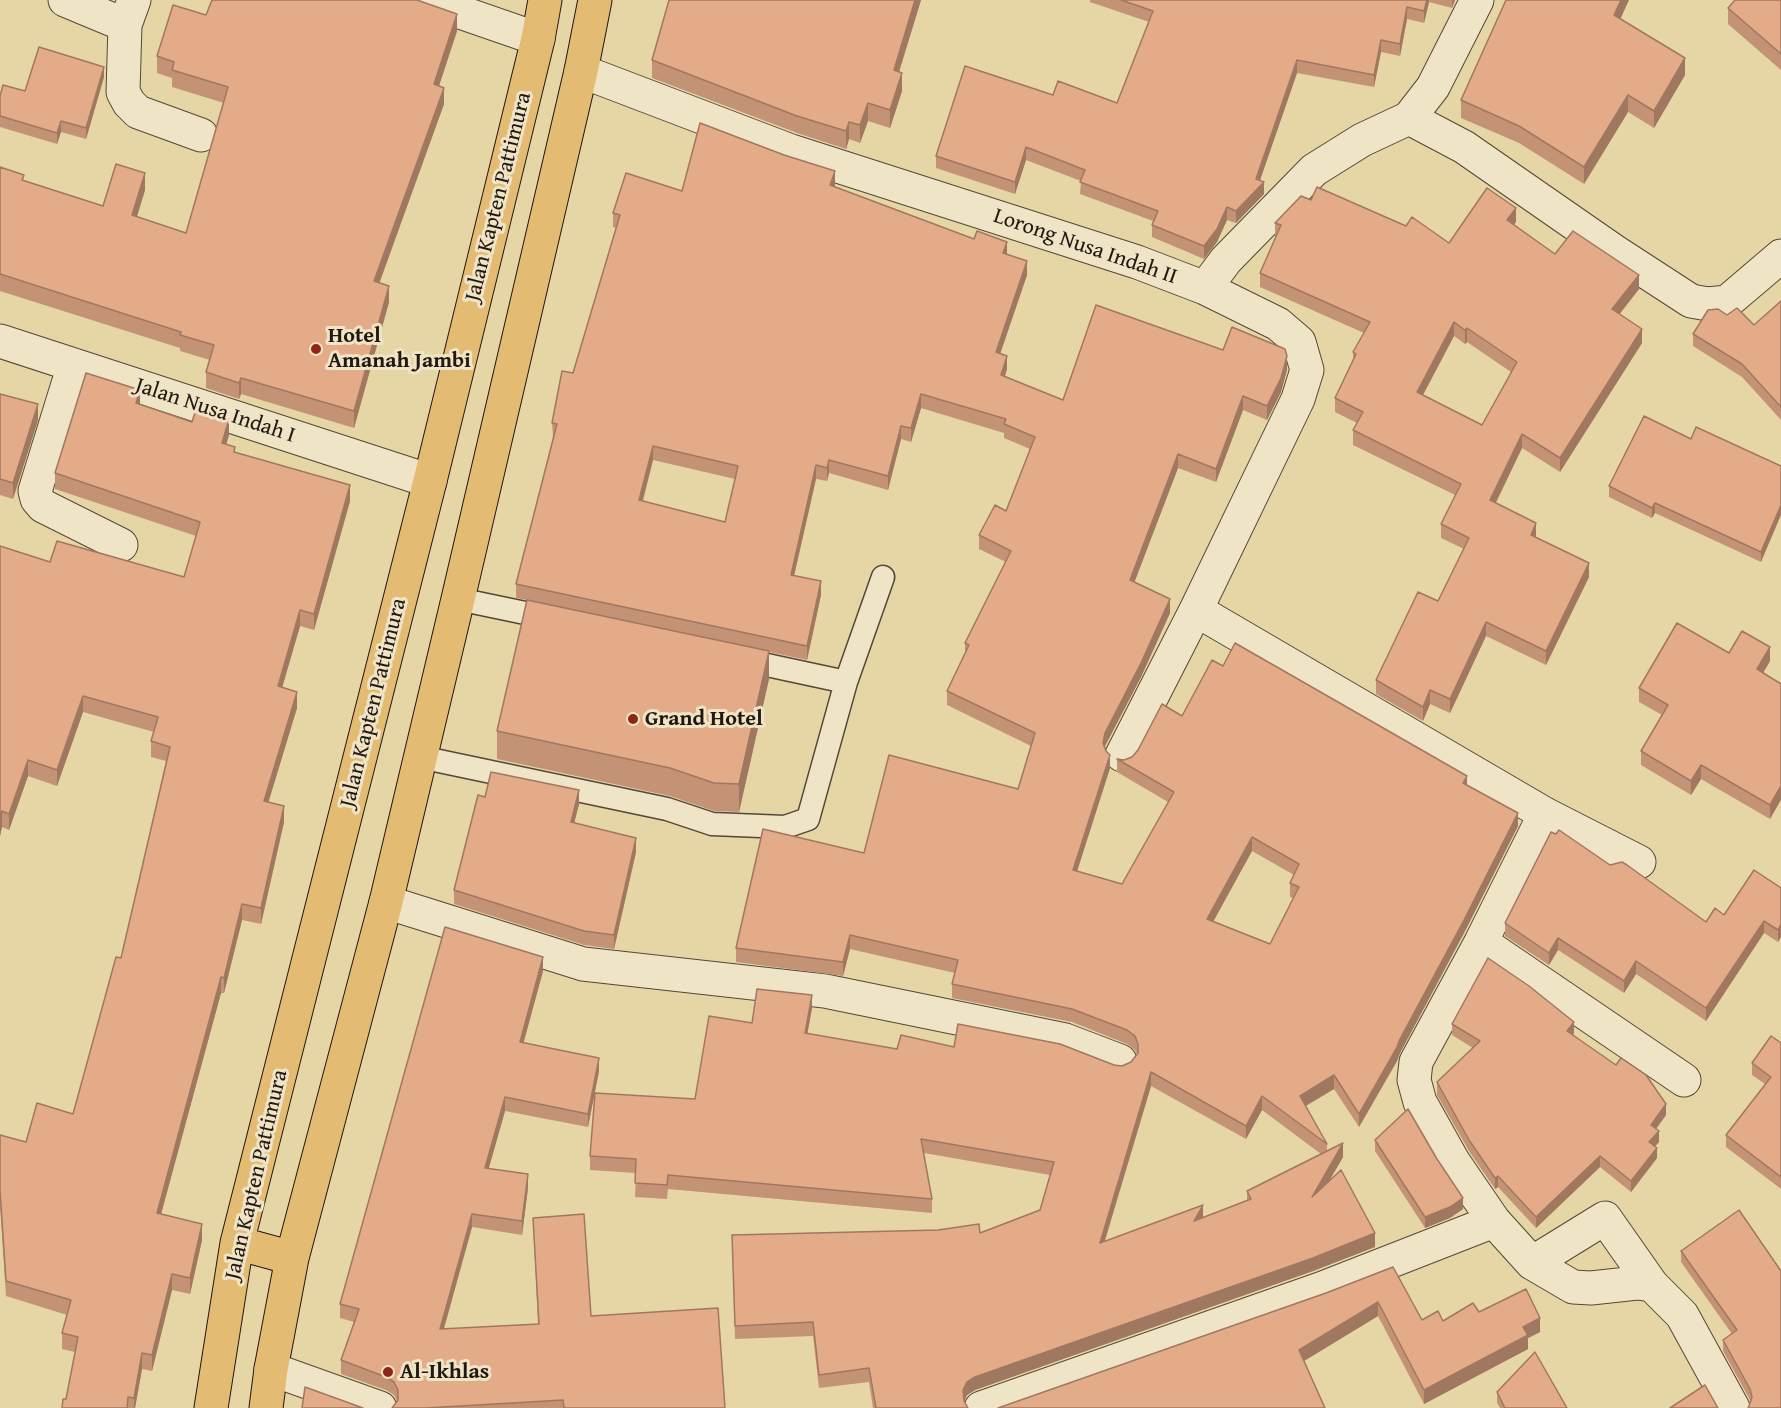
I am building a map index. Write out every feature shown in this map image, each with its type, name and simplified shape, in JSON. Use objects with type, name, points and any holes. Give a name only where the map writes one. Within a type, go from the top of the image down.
[{"type":"main road","name":"Jalan Kapten Pattimura","points":[[211,1408],[237,1243],[430,481],[538,39],[545,0]]},
{"type":"main road","points":[[266,1408],[292,1258],[386,902],[459,599],[581,71],[595,0]]},
{"type":"main road","points":[[237,1243],[292,1258]]},
{"type":"street","points":[[65,0],[130,12],[123,92],[129,103],[138,112],[201,135]]},
{"type":"street","points":[[425,0],[538,39]]},
{"type":"street","name":"Lorong Nusa Indah II","points":[[581,71],[791,150],[1137,262],[1205,288],[1226,260],[1314,170],[1362,140],[1409,117],[1433,87],[1477,0]]},
{"type":"street","points":[[1409,117],[1464,147],[1614,251],[1691,301],[1708,304],[1727,302],[1781,256]]},
{"type":"street","points":[[1122,755],[1196,610],[1298,399],[1307,370],[1299,342],[1278,324],[1205,288]]},
{"type":"street","name":"Jalan Nusa Indah I","points":[[0,341],[430,481]]},
{"type":"street","points":[[74,365],[35,491],[37,499],[43,506],[121,545]]},
{"type":"street","points":[[1196,610],[1545,814],[1639,862]]},
{"type":"street","points":[[1545,814],[1481,942],[1416,1062],[1414,1080],[1420,1102],[1453,1161],[1494,1221],[1532,1263],[1573,1287],[1591,1288],[1637,1283],[1652,1285]]},
{"type":"street","points":[[386,902],[583,964],[825,991],[1065,1040],[1120,1061]]},
{"type":"street","points":[[1481,942],[1684,1080]]},
{"type":"street","points":[[1532,1263],[1605,1218],[1652,1285],[1682,1316],[1733,1408]]},
{"type":"street","points":[[981,1408],[1320,1289],[1494,1221]]},
{"type":"street","points":[[271,1369],[380,1408]]},
{"type":"lane","points":[[420,757],[667,810],[712,824],[784,827],[808,819],[846,682],[883,577]]},
{"type":"lane","points":[[459,599],[572,623]]},
{"type":"lane","points":[[721,655],[846,682]]},
{"type":"building","points":[[212,0],[417,0],[457,14],[434,84],[444,88],[374,281],[389,286],[354,411],[241,378],[239,383],[206,372],[214,345],[180,335],[181,332],[0,274],[0,167],[24,175],[22,180],[103,206],[116,164],[145,173],[132,215],[186,233],[228,87],[172,70],[174,62],[157,56],[173,5],[206,15]]},
{"type":"building","points":[[669,0],[915,0],[894,70],[902,73],[890,110],[868,103],[860,125],[849,122],[846,131],[797,116],[652,60]]},
{"type":"building","points":[[1121,0],[1427,0],[1424,11],[1407,7],[1400,44],[1381,40],[1374,75],[1297,60],[1256,179],[1264,182],[1236,211],[1227,207],[1217,229],[1204,246],[1152,225],[1158,211],[1080,182],[1085,170],[1026,147],[1015,182],[936,156],[965,66],[1053,95],[1058,81],[1117,103],[1153,11]]},
{"type":"building","points":[[1506,0],[1621,0],[1614,15],[1685,58],[1654,111],[1628,95],[1584,167],[1519,126],[1461,100]]},
{"type":"building","points":[[1735,0],[1781,0],[1781,54],[1728,8]]},
{"type":"building","points":[[39,47],[104,67],[86,128],[61,121],[57,133],[0,116],[0,96],[3,85],[25,91]]},
{"type":"building","points":[[700,123],[784,155],[835,171],[830,185],[974,239],[977,231],[1007,242],[1003,253],[1027,261],[996,352],[1007,356],[1001,375],[1063,400],[1096,305],[1223,350],[1232,327],[1285,349],[1287,356],[1281,378],[1267,406],[1243,396],[1216,469],[1178,454],[1130,580],[1170,599],[1141,663],[1105,733],[1103,743],[1110,755],[1073,870],[1122,884],[1174,792],[1117,759],[1124,760],[1132,757],[1138,750],[1162,704],[1182,716],[1212,660],[1223,666],[1235,643],[1467,776],[1463,783],[1518,813],[1397,1047],[1359,1114],[1334,1075],[1300,1096],[1327,1144],[1262,1096],[1246,1126],[1151,1072],[1100,1243],[1203,1205],[1194,1221],[1251,1199],[1247,1191],[1343,1143],[1312,1197],[1341,1170],[1375,1233],[1313,1258],[975,1377],[967,1382],[963,1390],[964,1401],[968,1408],[876,1408],[869,1368],[819,1375],[813,1322],[735,1326],[732,1235],[938,1230],[979,1224],[980,1233],[1040,1210],[1054,1162],[921,1139],[932,1199],[668,1175],[667,1185],[635,1183],[636,1159],[590,1156],[595,1093],[695,1099],[709,1016],[752,1023],[757,989],[812,995],[805,1033],[897,1049],[901,1035],[954,1047],[958,1024],[1060,1044],[1114,1065],[1122,1066],[1131,1062],[1138,1053],[1135,1036],[1127,1030],[1072,1009],[952,984],[958,960],[850,935],[843,962],[736,948],[763,829],[864,853],[889,755],[1018,789],[1035,733],[947,691],[969,645],[965,643],[1011,551],[979,535],[995,505],[1006,511],[1035,437],[1004,424],[1006,419],[921,394],[911,428],[901,426],[888,476],[829,460],[827,468],[816,465],[791,575],[821,581],[807,646],[516,584],[557,424],[552,423],[562,371],[573,373],[620,215],[613,213],[626,173],[682,191]],"holes":[[[653,446],[738,466],[725,522],[639,500]],[[1252,837],[1299,864],[1290,883],[1299,887],[1270,944],[1207,919]]]},
{"type":"building","points":[[1317,187],[1406,226],[1412,217],[1449,243],[1487,188],[1516,208],[1507,220],[1555,254],[1573,231],[1639,275],[1612,309],[1642,329],[1560,458],[1522,434],[1490,500],[1536,523],[1531,535],[1589,563],[1546,651],[1486,622],[1450,699],[1430,690],[1423,707],[1376,680],[1418,592],[1438,601],[1469,538],[1441,524],[1461,484],[1353,430],[1363,412],[1335,398],[1356,354],[1353,352],[1370,322],[1260,273],[1281,225],[1275,223],[1301,196],[1311,200]],"holes":[[[1454,322],[1465,330],[1467,328],[1517,362],[1482,425],[1417,392]]]},
{"type":"building","points":[[1781,301],[1781,407],[1742,364],[1693,334],[1708,310],[1718,309],[1727,315],[1737,308],[1754,325]]},
{"type":"building","points":[[86,373],[140,390],[136,403],[192,422],[196,409],[229,419],[222,443],[235,447],[234,452],[350,485],[314,614],[300,610],[278,686],[297,692],[264,801],[284,806],[261,908],[242,904],[224,978],[221,977],[157,1213],[202,1224],[190,1278],[172,1274],[152,1355],[142,1353],[134,1398],[128,1397],[127,1408],[62,1408],[63,1399],[66,1399],[78,1337],[62,1333],[71,1300],[6,1281],[0,1190],[0,1135],[26,1142],[37,1103],[73,1114],[116,957],[121,958],[170,747],[151,741],[158,717],[83,696],[57,770],[28,760],[9,814],[2,811],[0,820],[0,546],[50,562],[57,541],[184,577],[200,522],[55,473]]},
{"type":"building","points":[[0,394],[38,404],[13,483],[0,479]]},
{"type":"building","points":[[1644,416],[1691,439],[1696,427],[1781,466],[1781,505],[1761,552],[1655,503],[1652,508],[1609,486]]},
{"type":"building","name":"Grand Hotel","points":[[527,600],[769,651],[739,784],[714,783],[670,768],[497,731]]},
{"type":"building","points":[[1677,623],[1729,653],[1742,631],[1770,647],[1757,669],[1781,684],[1781,786],[1770,805],[1701,765],[1691,781],[1641,751],[1668,705],[1639,688]]},
{"type":"building","points":[[491,772],[579,790],[571,822],[636,838],[614,935],[584,931],[454,890],[478,795],[485,797]]},
{"type":"building","points":[[1559,830],[1610,865],[1622,862],[1627,865],[1706,922],[1715,908],[1724,915],[1754,870],[1781,888],[1781,924],[1778,930],[1764,921],[1706,1008],[1636,961],[1624,981],[1558,938],[1549,953],[1505,923],[1551,832],[1556,834]]},
{"type":"building","points":[[445,927],[543,957],[520,1042],[599,1058],[588,1114],[505,1097],[485,1168],[528,1174],[522,1221],[472,1214],[440,1329],[539,1324],[533,1218],[584,1214],[591,1316],[718,1308],[725,1408],[564,1408],[563,1400],[392,1408],[398,1400],[398,1390],[394,1382],[341,1360],[359,1309],[340,1304]]},
{"type":"building","points":[[1488,958],[1529,986],[1574,1022],[1567,1031],[1616,1065],[1621,1058],[1646,1075],[1666,1104],[1651,1125],[1659,1131],[1649,1142],[1657,1148],[1631,1181],[1600,1156],[1536,1217],[1498,1176],[1495,1178],[1469,1140],[1437,1082],[1480,1041],[1452,1024]]},
{"type":"building","points":[[1771,1036],[1781,1043],[1781,1177],[1726,1135],[1771,1077],[1752,1063]]},
{"type":"building","points":[[1408,1109],[1463,1198],[1450,1207],[1425,1217],[1375,1140]]},
{"type":"building","points":[[1739,1210],[1781,1271],[1781,1408],[1748,1408],[1752,1397],[1750,1389],[1723,1340],[1737,1330],[1681,1251]]},
{"type":"building","points":[[1393,1267],[1422,1320],[1438,1311],[1443,1321],[1473,1303],[1479,1312],[1526,1289],[1540,1318],[1523,1327],[1528,1335],[1424,1390],[1378,1302],[1299,1350],[1325,1408],[998,1408],[1326,1293]]},
{"type":"building","points":[[1535,1352],[1567,1408],[1505,1408],[1497,1392]]},
{"type":"building","points":[[1705,1385],[1718,1408],[1670,1408]]},
{"type":"building","points":[[305,1387],[363,1408],[302,1408]]},
{"type":"place","name":"Hotel Amanah Jambi","points":[[316,349]]},
{"type":"place","name":"Grand Hotel","points":[[633,719]]},
{"type":"place","name":"Al-Ikhlas","points":[[388,1372]]}]
